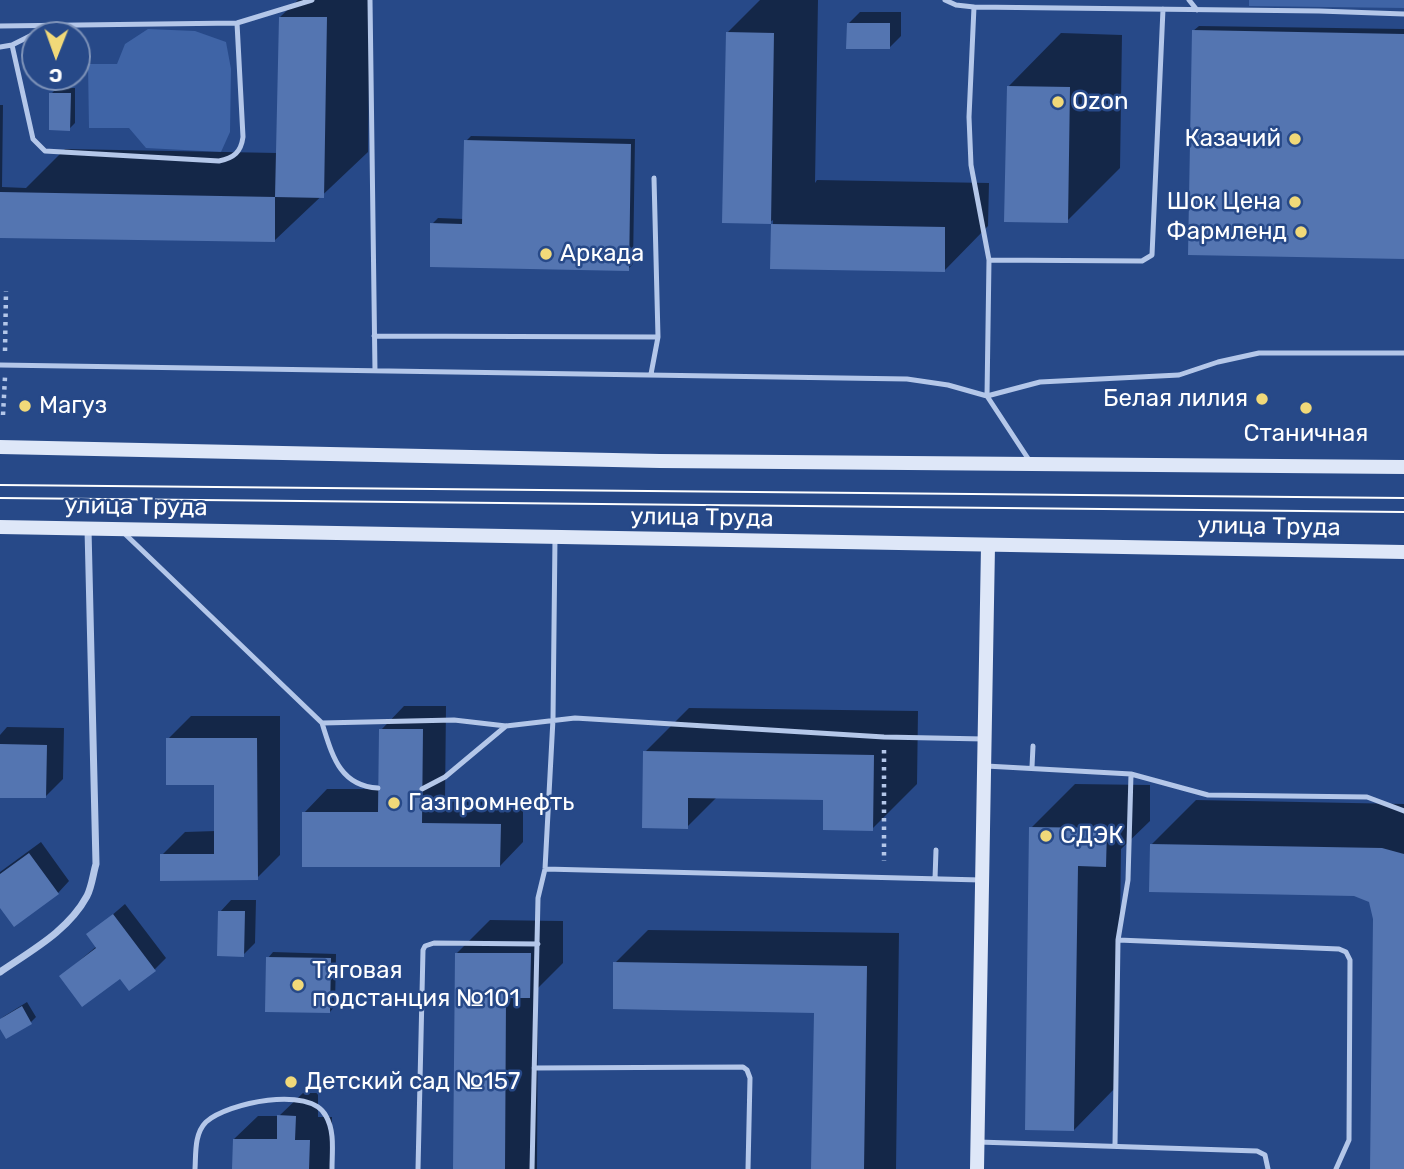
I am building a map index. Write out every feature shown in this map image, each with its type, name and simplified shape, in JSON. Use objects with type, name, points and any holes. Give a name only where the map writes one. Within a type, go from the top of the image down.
[{"type":"main road","points":[[0,447],[646,460],[1404,467]]},
{"type":"main road","name":"улица Труда","points":[[0,527],[1404,552]]},
{"type":"main road","points":[[977,1169],[988,546]]},
{"type":"street","points":[[0,972],[55,934],[73,918],[88,893],[96,864],[88,528]]},
{"type":"lane","points":[[91,25],[237,23],[312,0]]},
{"type":"lane","points":[[370,0],[375,371]]},
{"type":"lane","points":[[945,0],[956,5],[974,7],[1404,14]]},
{"type":"lane","points":[[1189,0],[1196,10]]},
{"type":"lane","points":[[974,7],[969,117],[971,164],[989,260],[987,396],[1032,465]]},
{"type":"lane","points":[[989,260],[1142,261],[1150,258],[1153,250],[1163,9]]},
{"type":"lane","points":[[12,46],[33,139],[45,151],[219,161],[236,154],[242,146],[237,23]]},
{"type":"lane","points":[[0,26],[21,26]]},
{"type":"lane","points":[[0,47],[12,46],[21,41]]},
{"type":"lane","points":[[651,374],[658,337],[654,178]]},
{"type":"lane","points":[[374,336],[658,337]]},
{"type":"lane","points":[[0,365],[907,379],[948,385],[987,396],[1040,382],[1179,375],[1218,362],[1259,353],[1404,353]]},
{"type":"lane","points":[[119,529],[322,723],[334,761],[349,778],[366,788],[378,788]]},
{"type":"lane","points":[[532,1169],[538,898],[545,869],[553,719],[555,538]]},
{"type":"lane","points":[[322,723],[454,720],[506,726],[575,718],[936,741],[984,739]]},
{"type":"lane","points":[[422,789],[445,777],[506,726]]},
{"type":"lane","points":[[1032,767],[1033,746]]},
{"type":"lane","points":[[984,766],[1131,774],[1208,795],[1367,797],[1404,811]]},
{"type":"lane","points":[[1115,1145],[1118,940],[1128,880],[1131,774]]},
{"type":"lane","points":[[936,850],[936,879]]},
{"type":"lane","points":[[545,869],[981,880]]},
{"type":"lane","points":[[1118,940],[1339,949],[1346,952],[1350,960],[1349,1140],[1336,1169]]},
{"type":"lane","points":[[418,1169],[425,946],[434,943],[538,944]]},
{"type":"lane","points":[[534,1068],[743,1067],[750,1078],[748,1169]]},
{"type":"lane","points":[[195,1169],[198,1133],[205,1122],[224,1111],[248,1103],[275,1100],[300,1100],[315,1104],[325,1113],[332,1132],[332,1169]]},
{"type":"lane","points":[[978,1142],[1257,1151],[1265,1155],[1268,1169]]},
{"type":"path","points":[[884,737],[884,861]]},
{"type":"shaded area","points":[[1249,0],[1404,0],[1404,8],[1249,6]]},
{"type":"shaded area","points":[[148,29],[195,31],[226,42],[231,69],[230,132],[221,152],[146,148],[129,128],[89,128],[91,64],[117,64],[125,44]]},
{"type":"building","points":[[279,17],[327,17],[324,198],[275,197]]},
{"type":"building","points":[[847,23],[890,23],[890,49],[846,49]]},
{"type":"building","points":[[1192,30],[1404,34],[1404,259],[1188,255]]},
{"type":"building","points":[[726,32],[774,33],[771,224],[722,223]]},
{"type":"building","points":[[1007,86],[1070,87],[1068,223],[1004,222]]},
{"type":"building","points":[[49,93],[71,93],[70,131],[49,130]]},
{"type":"building","points":[[464,140],[631,144],[629,271],[430,267],[430,223],[462,224]]},
{"type":"building","points":[[0,192],[275,197],[275,242],[0,238]]},
{"type":"building","points":[[771,224],[945,227],[945,272],[770,269]]},
{"type":"building","points":[[379,729],[423,729],[422,823],[501,824],[500,867],[302,867],[302,812],[378,812]]},
{"type":"building","points":[[166,738],[257,738],[258,880],[160,881],[160,854],[214,854],[214,785],[166,785]]},
{"type":"building","points":[[0,744],[47,745],[46,798],[0,798]]},
{"type":"building","points":[[643,751],[874,755],[873,831],[823,830],[823,800],[688,798],[688,829],[642,828]]},
{"type":"building","points":[[1029,827],[1107,828],[1106,867],[1078,866],[1074,1131],[1025,1130]]},
{"type":"building","points":[[1150,844],[1382,848],[1404,854],[1404,1169],[1370,1169],[1373,919],[1369,902],[1354,896],[1149,892]]},
{"type":"building","points":[[29,853],[59,894],[14,927],[0,908],[0,874]]},
{"type":"building","points":[[218,911],[245,911],[244,957],[217,956]]},
{"type":"building","points":[[113,914],[156,971],[129,991],[120,979],[82,1007],[59,976],[96,948],[86,934]]},
{"type":"building","points":[[455,953],[531,953],[530,998],[506,998],[505,1169],[453,1169]]},
{"type":"building","name":"Тяговая подстанция №101","points":[[266,957],[331,958],[330,1013],[265,1012]]},
{"type":"building","points":[[613,962],[867,966],[864,1169],[811,1169],[814,1013],[613,1009]]},
{"type":"building","points":[[22,1006],[32,1024],[6,1039],[0,1029],[0,1019]]},
{"type":"building","points":[[277,1115],[296,1116],[295,1140],[310,1140],[309,1169],[232,1169],[233,1139],[277,1139]]},
{"type":"tram line","points":[[0,485],[1404,498]]},
{"type":"tram line","points":[[0,498],[1404,512]]},
{"type":"place","name":"Ozon","points":[[1058,102]]},
{"type":"place","name":"Казачий","points":[[1295,139]]},
{"type":"place","name":"Шок Цена","points":[[1295,202]]},
{"type":"place","name":"Фармленд","points":[[1301,232]]},
{"type":"place","name":"Аркада","points":[[546,254]]},
{"type":"place","name":"Белая лилия","points":[[1262,399]]},
{"type":"place","name":"Магуз","points":[[25,406]]},
{"type":"place","name":"Станичная","points":[[1306,408]]},
{"type":"place","name":"Газпромнефть","points":[[394,803]]},
{"type":"place","name":"СДЭК","points":[[1046,836]]},
{"type":"place","name":"Тяговая подстанция №101","points":[[298,985]]},
{"type":"place","name":"Детский сад №157","points":[[291,1082]]}]
